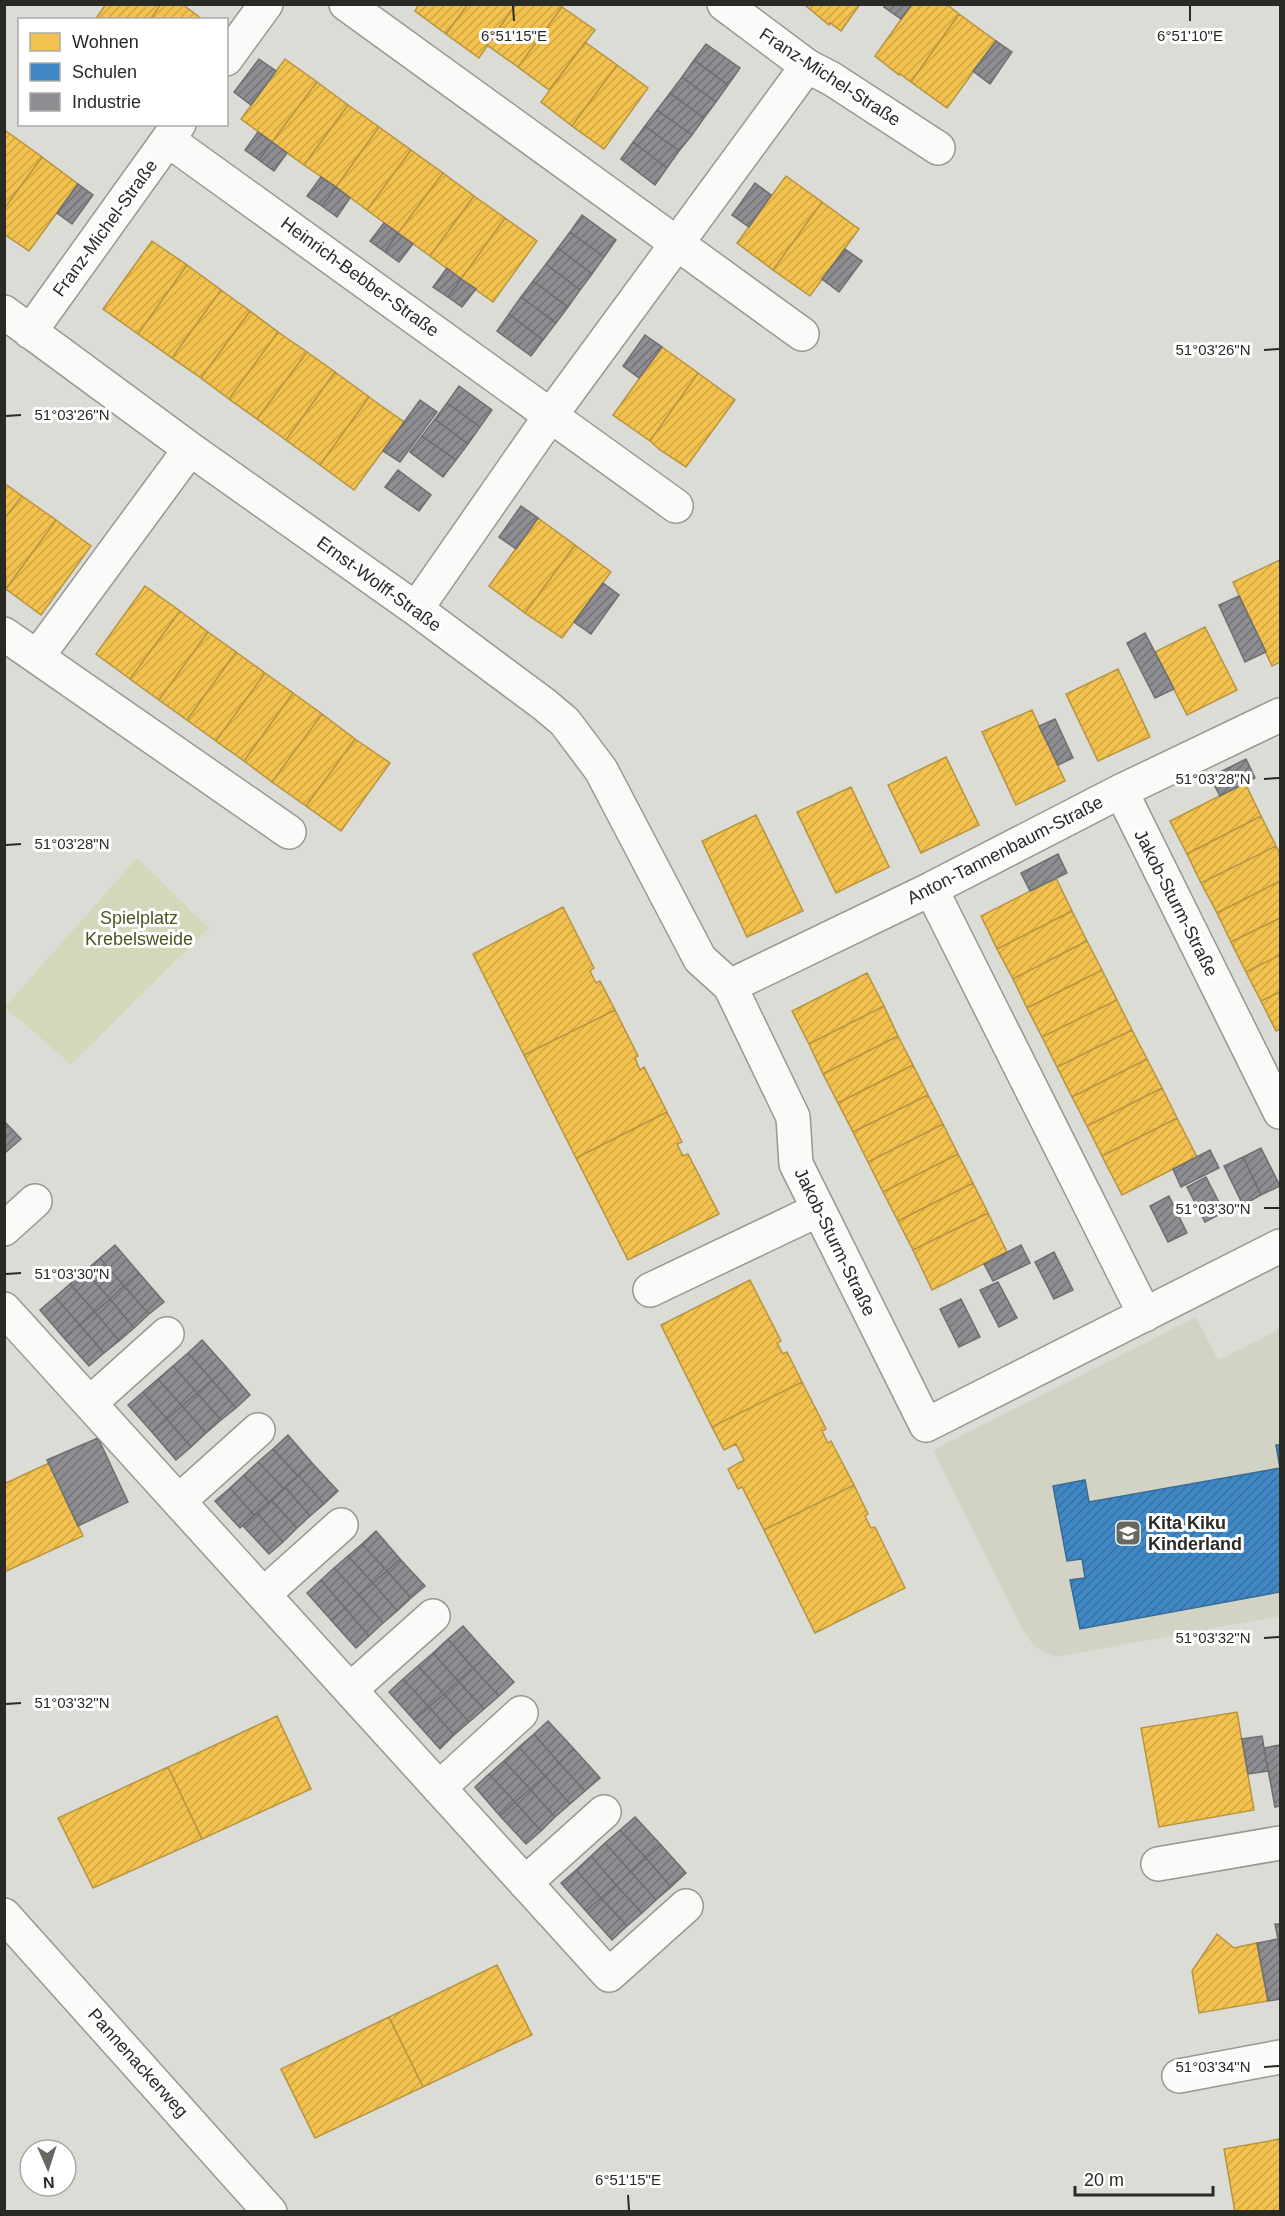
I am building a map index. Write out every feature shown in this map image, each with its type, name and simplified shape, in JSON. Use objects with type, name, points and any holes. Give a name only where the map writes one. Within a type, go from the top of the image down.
[{"type":"street","points":[[228,56],[266,4]]},
{"type":"street","points":[[346,4],[802,334]]},
{"type":"street","name":"Franz-Michel-Straße","points":[[724,4],[807,66],[832,79],[938,148]]},
{"type":"street","points":[[416,609],[551,415],[807,66]]},
{"type":"street","name":"Franz-Michel-Straße","points":[[30,332],[174,132]]},
{"type":"street","name":"Heinrich-Bebber-Straße","points":[[174,132],[676,506]]},
{"type":"street","name":"Ernst-Wolff-Straße","points":[[4,312],[190,449],[416,609],[565,722]]},
{"type":"street","points":[[37,657],[190,449]]},
{"type":"street","points":[[4,634],[289,832]]},
{"type":"street","name":"Anton-Tannenbaum-Straße","points":[[730,986],[931,889],[1121,791],[1281,715]]},
{"type":"street","name":"Jakob-Sturm-Straße","points":[[565,722],[601,770],[700,960],[730,986],[793,1117],[796,1164],[926,1425],[1281,1246]]},
{"type":"street","name":"Jakob-Sturm-Straße","points":[[1121,791],[1281,1112]]},
{"type":"street","points":[[931,889],[1145,1315]]},
{"type":"street","points":[[4,1229],[35,1201]]},
{"type":"street","points":[[650,1290],[818,1210]]},
{"type":"street","points":[[4,1309],[609,1975],[686,1906]]},
{"type":"street","points":[[90,1403],[167,1334]]},
{"type":"street","points":[[179,1501],[258,1430]]},
{"type":"street","points":[[264,1594],[340,1525]]},
{"type":"street","points":[[350,1690],[433,1616]]},
{"type":"street","points":[[439,1788],[521,1713]]},
{"type":"street","points":[[525,1883],[604,1812]]},
{"type":"street","points":[[1158,1864],[1281,1843]]},
{"type":"street","name":"Pannenackerweg","points":[[4,1915],[270,2211]]},
{"type":"street","points":[[1179,2076],[1281,2057]]},
{"type":"shaded area","name":"Kita Kiku Kinderland","points":[[1196,1317],[1218,1360],[1280,1329],[1280,1616],[1056,1657],[1046,1653],[1034,1646],[1022,1629],[933,1450]]},
{"type":"green space","name":"Spielplatz Krebelsweide","points":[[137,858],[209,928],[71,1064],[5,1007]]},
{"type":"building: Wohnen","points":[[106,4],[161,4],[151,18],[96,18]]},
{"type":"building: Wohnen","points":[[161,4],[182,4],[200,18],[151,18]]},
{"type":"building: Wohnen","points":[[419,4],[468,4],[446,34],[415,11]]},
{"type":"building: Wohnen","points":[[468,4],[516,4],[479,58],[446,34]]},
{"type":"building: Wohnen","points":[[516,4],[559,4],[562,7],[518,67],[487,45]]},
{"type":"building: Wohnen","points":[[860,4],[841,31],[830,23],[829,25],[805,5]]},
{"type":"building: Wohnen","points":[[912,4],[946,4],[959,14],[911,82],[875,56]]},
{"type":"building: Wohnen","points":[[562,7],[595,30],[549,90],[518,67]]},
{"type":"building: Wohnen","points":[[959,14],[996,41],[947,108],[911,82]]},
{"type":"building: Wohnen","points":[[585,42],[617,65],[572,126],[541,102]]},
{"type":"building: Wohnen","points":[[285,59],[317,82],[272,142],[241,119]]},
{"type":"building: Wohnen","points":[[617,65],[648,88],[604,149],[572,126]]},
{"type":"building: Wohnen","points":[[317,82],[348,105],[304,165],[272,142]]},
{"type":"building: Wohnen","points":[[348,105],[379,127],[336,187],[304,165]]},
{"type":"building: Wohnen","points":[[379,127],[411,150],[367,210],[336,187]]},
{"type":"building: Wohnen","points":[[6,131],[42,157],[4,209],[4,133]]},
{"type":"building: Wohnen","points":[[411,150],[443,173],[398,233],[367,210]]},
{"type":"building: Wohnen","points":[[42,157],[78,184],[29,251],[4,234],[4,209]]},
{"type":"building: Wohnen","points":[[443,173],[474,196],[430,256],[398,233]]},
{"type":"building: Wohnen","points":[[786,176],[822,202],[773,270],[737,243]]},
{"type":"building: Wohnen","points":[[474,196],[505,218],[461,279],[430,256]]},
{"type":"building: Wohnen","points":[[822,202],[859,229],[810,296],[773,270]]},
{"type":"building: Wohnen","points":[[505,218],[537,241],[493,302],[461,279]]},
{"type":"building: Wohnen","points":[[152,241],[187,265],[138,334],[103,309]]},
{"type":"building: Wohnen","points":[[187,265],[221,290],[172,358],[138,334]]},
{"type":"building: Wohnen","points":[[221,290],[250,311],[201,378],[172,358]]},
{"type":"building: Wohnen","points":[[250,311],[278,332],[229,399],[201,378]]},
{"type":"building: Wohnen","points":[[278,332],[307,352],[257,419],[229,399]]},
{"type":"building: Wohnen","points":[[662,347],[698,373],[650,441],[613,415]]},
{"type":"building: Wohnen","points":[[307,352],[335,372],[286,440],[257,419]]},
{"type":"building: Wohnen","points":[[335,372],[369,397],[320,465],[286,440]]},
{"type":"building: Wohnen","points":[[698,373],[735,400],[686,467],[650,441]]},
{"type":"building: Wohnen","points":[[369,397],[404,422],[354,490],[320,465]]},
{"type":"building: Wohnen","points":[[4,483],[22,496],[4,519]]},
{"type":"building: Wohnen","points":[[22,496],[56,520],[6,589],[4,519]]},
{"type":"building: Wohnen","points":[[538,518],[575,545],[525,613],[489,586]]},
{"type":"building: Wohnen","points":[[56,520],[91,546],[41,615],[6,589]]},
{"type":"building: Wohnen","points":[[575,545],[611,572],[562,638],[525,613]]},
{"type":"building: Wohnen","points":[[1280,560],[1280,662],[1272,666],[1233,582]]},
{"type":"building: Wohnen","points":[[145,586],[180,611],[130,679],[96,654]]},
{"type":"building: Wohnen","points":[[180,611],[208,632],[159,700],[130,679]]},
{"type":"building: Wohnen","points":[[1205,627],[1237,690],[1187,715],[1155,652]]},
{"type":"building: Wohnen","points":[[208,632],[236,652],[187,720],[159,700]]},
{"type":"building: Wohnen","points":[[236,652],[265,673],[216,741],[187,720]]},
{"type":"building: Wohnen","points":[[1118,669],[1150,737],[1098,761],[1066,694]]},
{"type":"building: Wohnen","points":[[265,673],[293,693],[244,761],[216,741]]},
{"type":"building: Wohnen","points":[[293,693],[322,714],[272,782],[244,761]]},
{"type":"building: Wohnen","points":[[1032,710],[1065,781],[1016,805],[982,732]]},
{"type":"building: Wohnen","points":[[322,714],[355,739],[306,806],[272,782]]},
{"type":"building: Wohnen","points":[[355,739],[390,763],[341,831],[306,806]]},
{"type":"building: Wohnen","points":[[946,757],[979,825],[921,853],[888,785]]},
{"type":"building: Wohnen","points":[[1245,783],[1261,816],[1187,854],[1170,821]]},
{"type":"building: Wohnen","points":[[851,787],[889,867],[836,893],[797,812]]},
{"type":"building: Wohnen","points":[[756,815],[803,911],[747,937],[702,841]]},
{"type":"building: Wohnen","points":[[1261,816],[1276,846],[1201,883],[1187,854]]},
{"type":"building: Wohnen","points":[[1276,846],[1280,854],[1280,881],[1217,913],[1201,883]]},
{"type":"building: Wohnen","points":[[1056,878],[1072,911],[997,949],[981,916]]},
{"type":"building: Wohnen","points":[[1280,881],[1280,918],[1231,942],[1217,913]]},
{"type":"building: Wohnen","points":[[563,907],[594,968],[590,971],[596,983],[600,981],[615,1010],[524,1055],[473,954]]},
{"type":"building: Wohnen","points":[[1072,911],[1087,941],[1013,979],[997,949]]},
{"type":"building: Wohnen","points":[[1280,918],[1280,955],[1246,972],[1231,942]]},
{"type":"building: Wohnen","points":[[1087,941],[1102,970],[1027,1008],[1013,979]]},
{"type":"building: Wohnen","points":[[1280,955],[1280,992],[1261,1001],[1246,972]]},
{"type":"building: Wohnen","points":[[1102,970],[1117,1000],[1042,1037],[1027,1008]]},
{"type":"building: Wohnen","points":[[867,973],[884,1006],[809,1044],[792,1011]]},
{"type":"building: Wohnen","points":[[1280,992],[1280,1029],[1276,1031],[1261,1001]]},
{"type":"building: Wohnen","points":[[1117,1000],[1132,1030],[1057,1067],[1042,1037]]},
{"type":"building: Wohnen","points":[[884,1006],[898,1036],[823,1074],[809,1044]]},
{"type":"building: Wohnen","points":[[615,1010],[638,1056],[635,1058],[640,1070],[644,1067],[667,1112],[576,1158],[524,1055]]},
{"type":"building: Wohnen","points":[[1132,1030],[1147,1059],[1072,1097],[1057,1067]]},
{"type":"building: Wohnen","points":[[898,1036],[913,1065],[838,1103],[823,1074]]},
{"type":"building: Wohnen","points":[[1147,1059],[1162,1088],[1087,1126],[1072,1097]]},
{"type":"building: Wohnen","points":[[913,1065],[928,1095],[853,1132],[838,1103]]},
{"type":"building: Wohnen","points":[[1162,1088],[1177,1118],[1102,1156],[1087,1126]]},
{"type":"building: Wohnen","points":[[928,1095],[943,1124],[868,1162],[853,1132]]},
{"type":"building: Wohnen","points":[[667,1112],[682,1142],[677,1144],[683,1156],[688,1154],[719,1214],[628,1260],[576,1158]]},
{"type":"building: Wohnen","points":[[1177,1118],[1197,1157],[1122,1195],[1102,1156]]},
{"type":"building: Wohnen","points":[[943,1124],[958,1154],[883,1192],[868,1162]]},
{"type":"building: Wohnen","points":[[958,1154],[973,1183],[898,1221],[883,1192]]},
{"type":"building: Wohnen","points":[[973,1183],[988,1213],[913,1250],[898,1221]]},
{"type":"building: Wohnen","points":[[988,1213],[1007,1252],[932,1290],[913,1250]]},
{"type":"building: Wohnen","points":[[750,1280],[781,1341],[777,1343],[783,1354],[787,1352],[802,1382],[712,1427],[661,1325]]},
{"type":"building: Wohnen","points":[[802,1382],[826,1429],[822,1431],[828,1443],[831,1441],[854,1485],[764,1530],[742,1487],[738,1489],[728,1469],[744,1460],[736,1444],[724,1450],[712,1427]]},
{"type":"building: Wohnen","points":[[49,1463],[83,1536],[4,1572],[4,1484]]},
{"type":"building: Wohnen","points":[[854,1485],[868,1514],[865,1516],[871,1528],[875,1527],[905,1588],[815,1633],[764,1530]]},
{"type":"building: Wohnen","points":[[1237,1712],[1254,1810],[1159,1827],[1141,1728]]},
{"type":"building: Wohnen","points":[[277,1716],[311,1789],[202,1839],[168,1767]]},
{"type":"building: Wohnen","points":[[168,1767],[202,1839],[93,1888],[58,1818]]},
{"type":"building: Wohnen","points":[[1217,1934],[1234,1948],[1257,1943],[1268,2001],[1199,2013],[1192,1971]]},
{"type":"building: Wohnen","points":[[497,1965],[532,2035],[423,2087],[389,2017]]},
{"type":"building: Wohnen","points":[[389,2017],[423,2087],[315,2138],[281,2069]]},
{"type":"building: Wohnen","points":[[1280,2139],[1280,2212],[1235,2212],[1224,2149]]},
{"type":"building: Schulen","points":[[1276,1445],[1280,1445],[1280,1468]]},
{"type":"building: Schulen","points":[[1280,1468],[1280,1592],[1080,1629],[1070,1580],[1085,1578],[1082,1559],[1067,1561],[1053,1486],[1085,1480],[1089,1502]]},
{"type":"building: Industrie","points":[[886,4],[912,4],[901,19],[884,7]]},
{"type":"building: Industrie","points":[[996,41],[1012,52],[990,84],[973,71]]},
{"type":"building: Industrie","points":[[706,44],[740,68],[728,85],[694,60]]},
{"type":"building: Industrie","points":[[259,59],[276,71],[251,105],[234,92]]},
{"type":"building: Industrie","points":[[694,60],[728,85],[716,102],[682,77]]},
{"type":"building: Industrie","points":[[682,77],[716,102],[704,118],[670,93]]},
{"type":"building: Industrie","points":[[670,93],[704,118],[692,135],[657,110]]},
{"type":"building: Industrie","points":[[657,110],[692,135],[679,151],[645,126]]},
{"type":"building: Industrie","points":[[645,126],[679,151],[667,168],[633,142]]},
{"type":"building: Industrie","points":[[258,132],[272,142],[259,160],[245,150]]},
{"type":"building: Industrie","points":[[272,142],[287,153],[274,171],[259,160]]},
{"type":"building: Industrie","points":[[633,142],[667,168],[655,185],[621,159]]},
{"type":"building: Industrie","points":[[321,177],[336,187],[322,206],[307,196]]},
{"type":"building: Industrie","points":[[755,183],[771,195],[749,227],[732,215]]},
{"type":"building: Industrie","points":[[78,184],[93,195],[72,224],[57,213]]},
{"type":"building: Industrie","points":[[336,187],[350,198],[337,217],[322,206]]},
{"type":"building: Industrie","points":[[582,215],[616,240],[604,257],[570,232]]},
{"type":"building: Industrie","points":[[384,223],[398,233],[385,252],[370,241]]},
{"type":"building: Industrie","points":[[570,232],[604,257],[592,274],[558,248]]},
{"type":"building: Industrie","points":[[398,233],[413,244],[399,262],[385,252]]},
{"type":"building: Industrie","points":[[558,248],[592,274],[580,290],[546,264]]},
{"type":"building: Industrie","points":[[845,249],[862,261],[839,292],[822,279]]},
{"type":"building: Industrie","points":[[546,264],[580,290],[568,307],[533,281]]},
{"type":"building: Industrie","points":[[447,268],[461,279],[448,297],[433,287]]},
{"type":"building: Industrie","points":[[461,279],[476,289],[462,307],[448,297]]},
{"type":"building: Industrie","points":[[533,281],[568,307],[556,323],[521,297]]},
{"type":"building: Industrie","points":[[521,297],[556,323],[543,340],[509,314]]},
{"type":"building: Industrie","points":[[509,314],[543,340],[531,356],[497,331]]},
{"type":"building: Industrie","points":[[645,335],[662,347],[639,378],[623,366]]},
{"type":"building: Industrie","points":[[459,386],[492,410],[480,427],[447,403]]},
{"type":"building: Industrie","points":[[420,400],[437,412],[400,462],[383,451]]},
{"type":"building: Industrie","points":[[447,403],[480,427],[468,444],[435,419]]},
{"type":"building: Industrie","points":[[435,419],[468,444],[456,460],[422,436]]},
{"type":"building: Industrie","points":[[422,436],[456,460],[443,477],[410,452]]},
{"type":"building: Industrie","points":[[398,470],[431,495],[419,511],[385,487]]},
{"type":"building: Industrie","points":[[521,506],[538,518],[516,549],[499,537]]},
{"type":"building: Industrie","points":[[603,583],[619,595],[591,634],[574,622]]},
{"type":"building: Industrie","points":[[1239,596],[1266,652],[1245,662],[1219,605]]},
{"type":"building: Industrie","points":[[1145,633],[1174,689],[1155,698],[1127,643]]},
{"type":"building: Industrie","points":[[1055,719],[1073,758],[1058,765],[1039,726]]},
{"type":"building: Industrie","points":[[1246,759],[1255,778],[1220,796],[1210,777]]},
{"type":"building: Industrie","points":[[1058,854],[1067,873],[1030,891],[1021,873]]},
{"type":"building: Industrie","points":[[4,1121],[21,1139],[6,1152],[4,1150]]},
{"type":"building: Industrie","points":[[1261,1148],[1280,1186],[1261,1195],[1243,1157]]},
{"type":"building: Industrie","points":[[1210,1150],[1219,1168],[1181,1187],[1173,1169]]},
{"type":"building: Industrie","points":[[1243,1157],[1261,1195],[1243,1205],[1224,1166]]},
{"type":"building: Industrie","points":[[1206,1177],[1224,1212],[1205,1222],[1187,1187]]},
{"type":"building: Industrie","points":[[1169,1196],[1187,1233],[1168,1242],[1150,1206]]},
{"type":"building: Industrie","points":[[115,1245],[139,1273],[124,1286],[100,1258]]},
{"type":"building: Industrie","points":[[1021,1245],[1030,1263],[993,1281],[984,1264]]},
{"type":"building: Industrie","points":[[1054,1252],[1073,1290],[1054,1299],[1035,1262]]},
{"type":"building: Industrie","points":[[100,1258],[124,1286],[110,1299],[85,1271]]},
{"type":"building: Industrie","points":[[85,1271],[110,1299],[95,1312],[70,1284]]},
{"type":"building: Industrie","points":[[139,1273],[164,1302],[149,1314],[124,1286]]},
{"type":"building: Industrie","points":[[998,1282],[1017,1318],[999,1327],[980,1290]]},
{"type":"building: Industrie","points":[[70,1284],[95,1312],[80,1325],[55,1297]]},
{"type":"building: Industrie","points":[[124,1286],[149,1314],[134,1328],[110,1299]]},
{"type":"building: Industrie","points":[[55,1297],[80,1325],[64,1338],[40,1310]]},
{"type":"building: Industrie","points":[[110,1299],[134,1328],[119,1341],[95,1312]]},
{"type":"building: Industrie","points":[[961,1299],[980,1337],[959,1347],[940,1309]]},
{"type":"building: Industrie","points":[[95,1312],[119,1341],[104,1353],[80,1325]]},
{"type":"building: Industrie","points":[[80,1325],[104,1353],[89,1366],[64,1338]]},
{"type":"building: Industrie","points":[[202,1340],[227,1368],[212,1380],[188,1353]]},
{"type":"building: Industrie","points":[[188,1353],[212,1380],[197,1393],[173,1366]]},
{"type":"building: Industrie","points":[[173,1366],[197,1393],[182,1406],[158,1379]]},
{"type":"building: Industrie","points":[[227,1368],[250,1395],[236,1408],[212,1380]]},
{"type":"building: Industrie","points":[[158,1379],[182,1406],[167,1419],[143,1392]]},
{"type":"building: Industrie","points":[[212,1380],[236,1408],[221,1420],[197,1393]]},
{"type":"building: Industrie","points":[[143,1392],[167,1419],[152,1432],[128,1405]]},
{"type":"building: Industrie","points":[[197,1393],[221,1420],[206,1433],[182,1406]]},
{"type":"building: Industrie","points":[[182,1406],[206,1433],[191,1447],[167,1419]]},
{"type":"building: Industrie","points":[[167,1419],[191,1447],[176,1460],[152,1432]]},
{"type":"building: Industrie","points":[[288,1435],[312,1463],[298,1476],[273,1449]]},
{"type":"building: Industrie","points":[[98,1438],[128,1502],[78,1526],[47,1460]]},
{"type":"building: Industrie","points":[[273,1449],[298,1476],[284,1489],[258,1462]]},
{"type":"building: Industrie","points":[[258,1462],[284,1489],[269,1502],[244,1475]]},
{"type":"building: Industrie","points":[[312,1463],[338,1491],[324,1504],[298,1475]]},
{"type":"building: Industrie","points":[[244,1475],[269,1502],[254,1515],[230,1488]]},
{"type":"building: Industrie","points":[[298,1475],[324,1504],[310,1516],[285,1487]]},
{"type":"building: Industrie","points":[[285,1487],[310,1516],[297,1528],[271,1500]]},
{"type":"building: Industrie","points":[[230,1488],[254,1515],[240,1528],[215,1501]]},
{"type":"building: Industrie","points":[[271,1500],[297,1528],[283,1542],[257,1513]]},
{"type":"building: Industrie","points":[[257,1513],[283,1542],[269,1554],[243,1526]]},
{"type":"building: Industrie","points":[[376,1531],[400,1559],[387,1571],[362,1544]]},
{"type":"building: Industrie","points":[[362,1544],[387,1571],[373,1583],[348,1556]]},
{"type":"building: Industrie","points":[[348,1556],[373,1583],[359,1595],[334,1568]]},
{"type":"building: Industrie","points":[[400,1559],[425,1586],[411,1598],[387,1571]]},
{"type":"building: Industrie","points":[[334,1568],[359,1595],[345,1608],[321,1580]]},
{"type":"building: Industrie","points":[[387,1571],[411,1598],[397,1611],[373,1583]]},
{"type":"building: Industrie","points":[[321,1580],[345,1608],[331,1620],[307,1593]]},
{"type":"building: Industrie","points":[[373,1583],[397,1611],[383,1623],[359,1595]]},
{"type":"building: Industrie","points":[[359,1595],[383,1623],[369,1636],[345,1608]]},
{"type":"building: Industrie","points":[[345,1608],[369,1636],[356,1648],[331,1620]]},
{"type":"building: Industrie","points":[[463,1626],[488,1654],[473,1668],[448,1639]]},
{"type":"building: Industrie","points":[[448,1639],[473,1668],[458,1681],[433,1653]]},
{"type":"building: Industrie","points":[[433,1653],[458,1681],[444,1694],[418,1666]]},
{"type":"building: Industrie","points":[[488,1654],[514,1682],[499,1696],[473,1668]]},
{"type":"building: Industrie","points":[[418,1666],[444,1694],[429,1707],[403,1679]]},
{"type":"building: Industrie","points":[[473,1668],[499,1696],[484,1709],[458,1681]]},
{"type":"building: Industrie","points":[[403,1679],[429,1707],[414,1720],[389,1692]]},
{"type":"building: Industrie","points":[[458,1681],[484,1709],[469,1722],[444,1694]]},
{"type":"building: Industrie","points":[[444,1694],[469,1722],[454,1735],[429,1707]]},
{"type":"building: Industrie","points":[[429,1707],[454,1735],[440,1749],[414,1720]]},
{"type":"building: Industrie","points":[[548,1721],[574,1749],[559,1763],[534,1734]]},
{"type":"building: Industrie","points":[[534,1734],[559,1763],[545,1776],[519,1747]]},
{"type":"building: Industrie","points":[[1262,1736],[1268,1771],[1248,1774],[1242,1739]]},
{"type":"building: Industrie","points":[[1280,1745],[1280,1806],[1275,1807],[1264,1748]]},
{"type":"building: Industrie","points":[[519,1747],[545,1776],[530,1789],[504,1761]]},
{"type":"building: Industrie","points":[[574,1749],[600,1778],[585,1791],[559,1763]]},
{"type":"building: Industrie","points":[[504,1761],[530,1789],[515,1802],[489,1774]]},
{"type":"building: Industrie","points":[[559,1763],[585,1791],[570,1804],[545,1776]]},
{"type":"building: Industrie","points":[[489,1774],[515,1802],[500,1816],[475,1787]]},
{"type":"building: Industrie","points":[[545,1776],[570,1804],[555,1817],[530,1789]]},
{"type":"building: Industrie","points":[[530,1789],[555,1817],[541,1831],[515,1802]]},
{"type":"building: Industrie","points":[[515,1802],[541,1831],[526,1844],[500,1816]]},
{"type":"building: Industrie","points":[[635,1817],[661,1845],[646,1858],[620,1830]]},
{"type":"building: Industrie","points":[[620,1830],[646,1858],[631,1872],[605,1843]]},
{"type":"building: Industrie","points":[[605,1843],[631,1872],[616,1885],[591,1856]]},
{"type":"building: Industrie","points":[[661,1845],[686,1873],[671,1887],[646,1858]]},
{"type":"building: Industrie","points":[[591,1856],[616,1885],[601,1898],[576,1870]]},
{"type":"building: Industrie","points":[[646,1858],[671,1887],[656,1900],[631,1872]]},
{"type":"building: Industrie","points":[[576,1870],[601,1898],[586,1911],[561,1883]]},
{"type":"building: Industrie","points":[[631,1872],[656,1900],[642,1913],[616,1885]]},
{"type":"building: Industrie","points":[[616,1885],[642,1913],[627,1926],[601,1898]]},
{"type":"building: Industrie","points":[[601,1898],[627,1926],[612,1940],[586,1911]]},
{"type":"building: Industrie","points":[[1275,1924],[1280,1924],[1280,1954],[1278,1939]]},
{"type":"building: Industrie","points":[[1278,1939],[1280,1999],[1268,2001],[1257,1943]]},
{"type":"place","name":"Kita Kiku Kinderland","points":[[1128,1533]]}]
